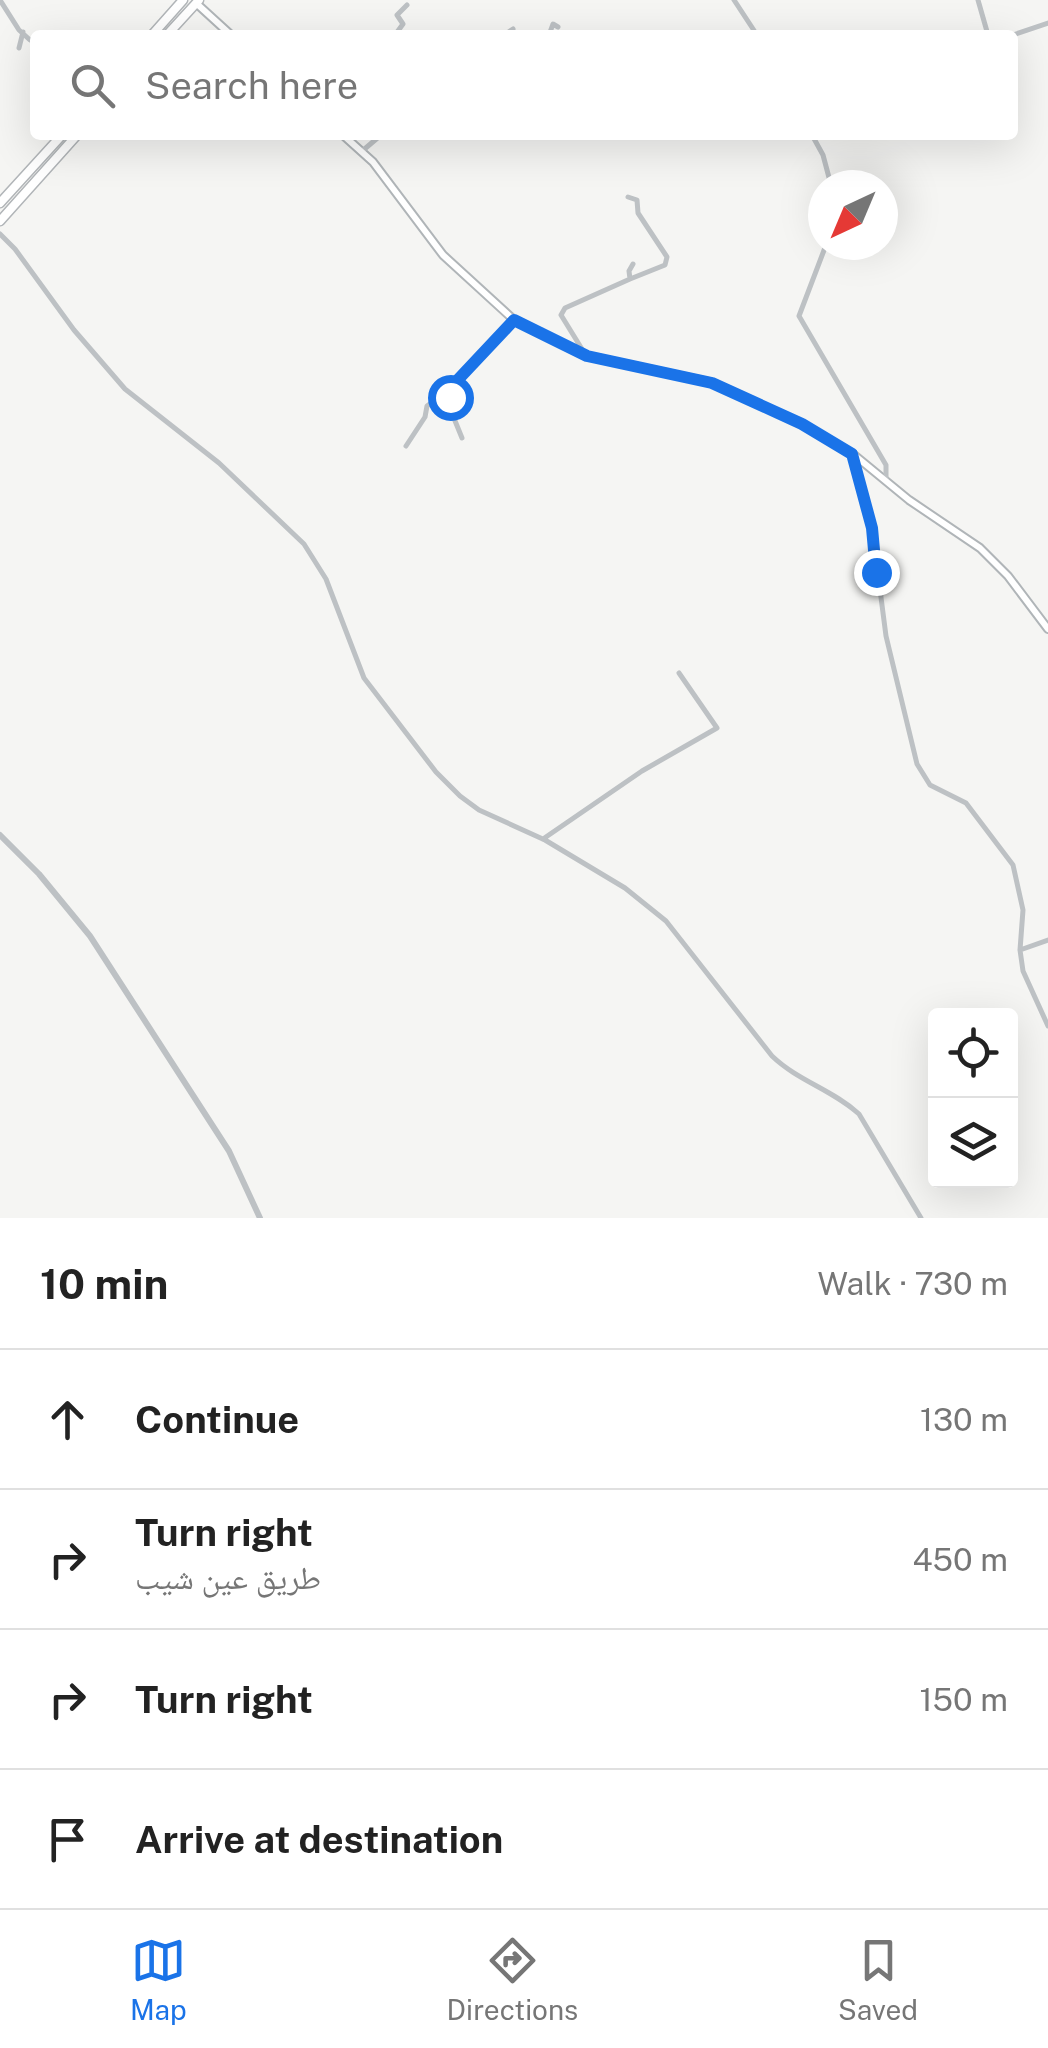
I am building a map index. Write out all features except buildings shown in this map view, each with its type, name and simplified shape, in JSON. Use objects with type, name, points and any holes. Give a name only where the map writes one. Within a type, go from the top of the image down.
[{"type":"main road","points":[[156,30],[178,2]]},
{"type":"main road","points":[[172,30],[197,2],[225,30]]},
{"type":"main road","points":[[0,203],[57,140]]},
{"type":"main road","points":[[0,221],[73,140]]},
{"type":"main road","points":[[348,140],[443,255],[514,320],[587,356],[712,383],[802,424],[852,454],[980,548],[1008,576],[1048,629]]},
{"type":"street","points":[[0,0],[30,40]]},
{"type":"street","points":[[734,0],[754,30]]},
{"type":"street","points":[[978,0],[987,30]]},
{"type":"street","points":[[398,30],[402,24],[397,15],[407,4]]},
{"type":"street","points":[[1018,34],[1048,22]]},
{"type":"street","points":[[551,30],[553,24],[558,27]]},
{"type":"street","points":[[20,48],[22,32]]},
{"type":"street","points":[[361,152],[376,140]]},
{"type":"street","points":[[815,140],[827,170]]},
{"type":"street","points":[[587,356],[561,314],[565,308],[665,265],[667,257],[638,213],[637,200],[628,197]]},
{"type":"street","points":[[0,234],[16,249],[74,330],[125,389],[219,463],[304,544],[326,579],[364,678],[436,772],[480,810],[543,839],[626,888],[666,921],[772,1056],[787,1070],[859,1114],[921,1218]]},
{"type":"street","points":[[820,260],[799,316],[886,465],[886,481]]},
{"type":"street","points":[[630,278],[633,264]]},
{"type":"street","points":[[406,446],[427,406],[452,386],[514,320]]},
{"type":"street","points":[[452,386],[449,406],[462,438]]},
{"type":"street","points":[[852,454],[872,528],[886,636],[917,764],[930,785],[966,803],[1013,865],[1023,910],[1020,950],[1031,993],[1048,1026]]},
{"type":"street","points":[[543,839],[642,770],[717,728],[679,673]]},
{"type":"street","points":[[0,835],[39,874],[90,936],[229,1151],[260,1218]]},
{"type":"street","points":[[1020,950],[1048,940]]},
{"type":"route","points":[[450,397],[452,386],[474,358],[514,320],[587,356],[712,383],[802,424],[852,454],[872,528],[876,572]]}]
